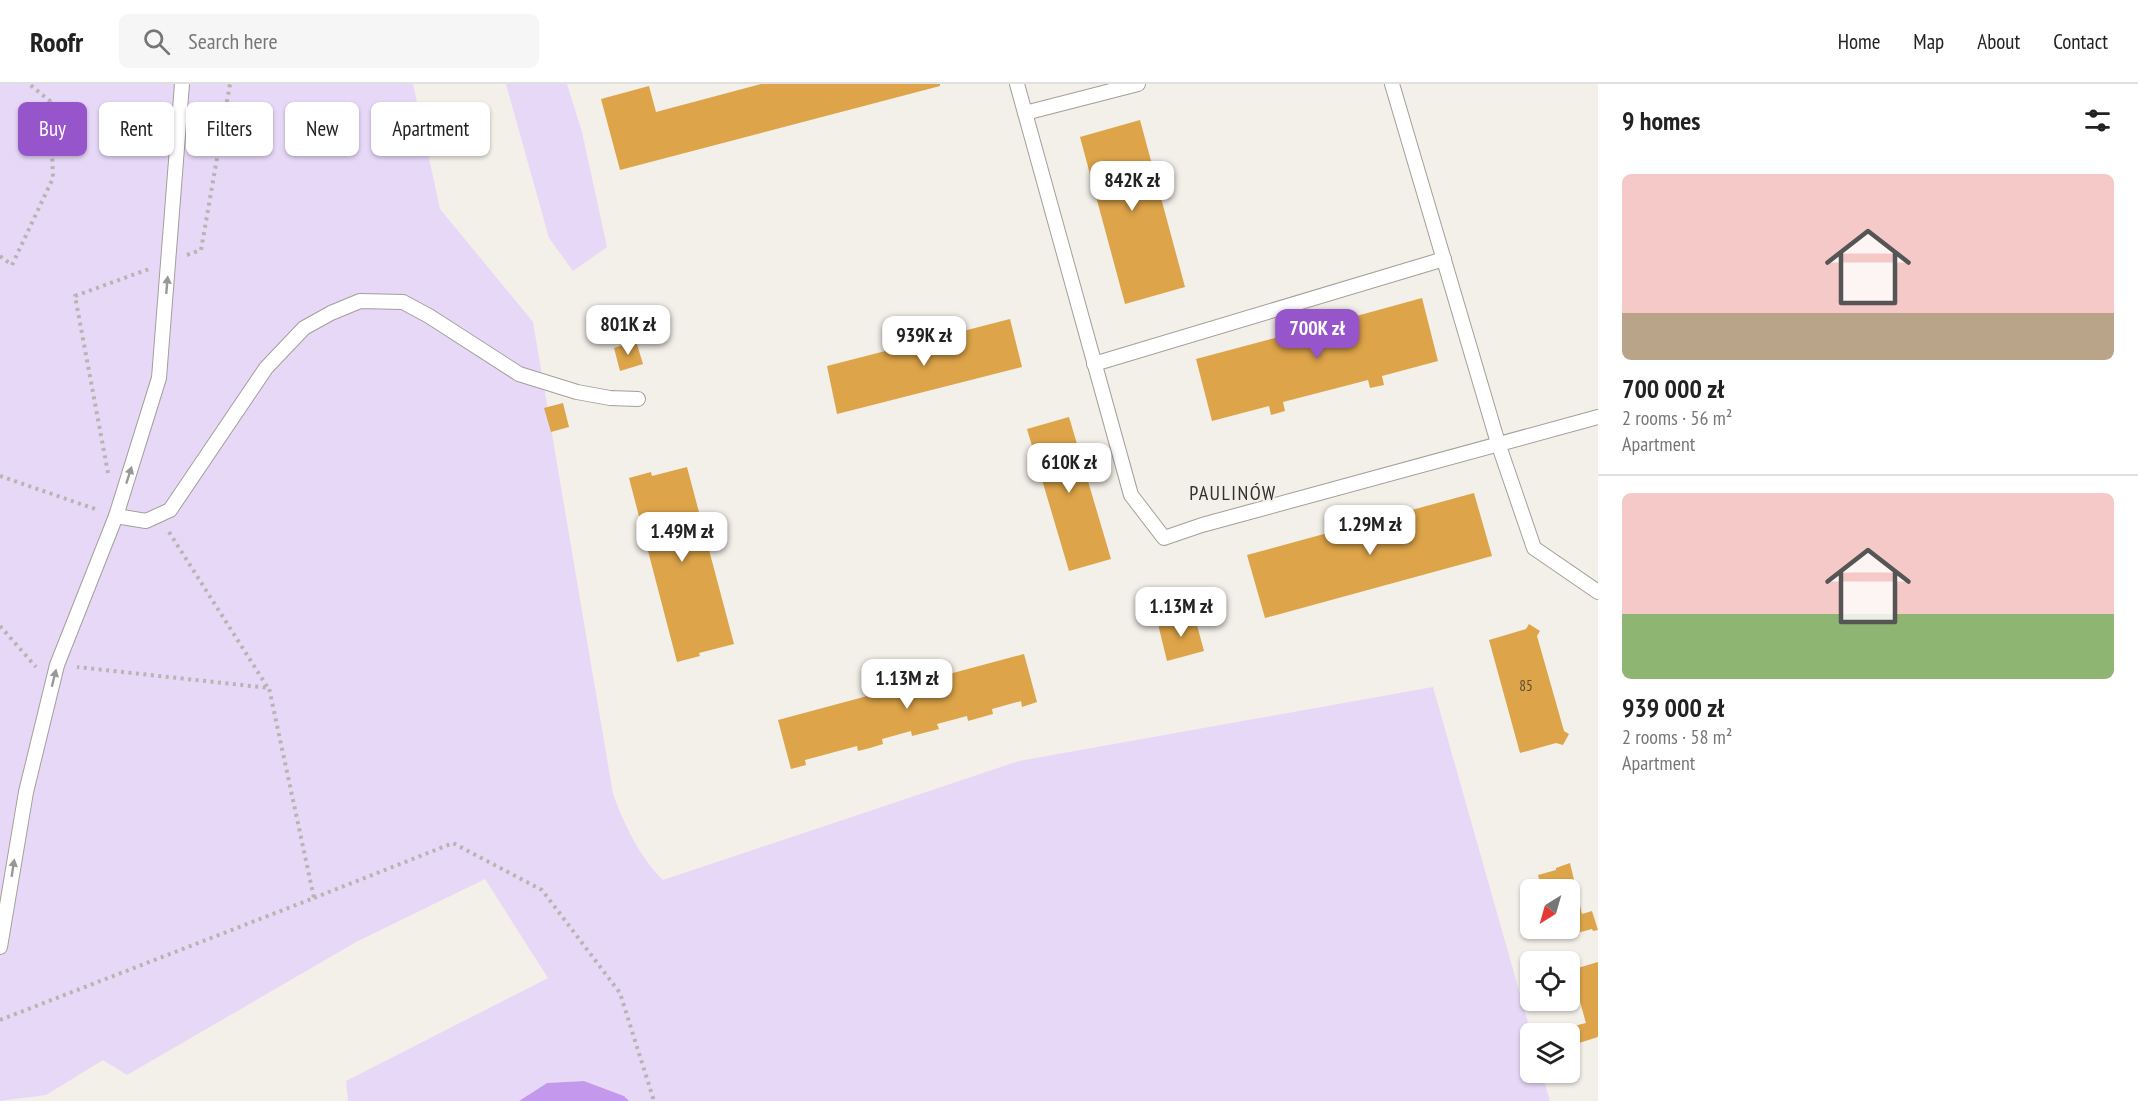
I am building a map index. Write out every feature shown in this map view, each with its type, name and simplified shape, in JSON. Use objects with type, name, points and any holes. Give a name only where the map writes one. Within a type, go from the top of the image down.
[{"type":"lane","points":[[0,947],[26,792],[57,665],[116,516],[159,378],[182,84]]},
{"type":"lane","points":[[1017,84],[1131,495],[1164,538],[1202,525],[1598,417]]},
{"type":"lane","points":[[1025,113],[1138,84]]},
{"type":"lane","points":[[1392,84],[1498,443],[1534,548],[1598,592]]},
{"type":"lane","points":[[1094,364],[1444,259]]},
{"type":"lane","points":[[116,516],[146,521],[170,510],[266,368],[304,328],[360,301],[403,303],[429,316],[519,374],[577,392],[610,398],[638,399]]},
{"type":"path","points":[[0,255],[12,266],[53,178],[50,101],[29,84]]},
{"type":"path","points":[[109,481],[75,296],[201,250],[230,84]]},
{"type":"path","points":[[0,476],[116,516]]},
{"type":"path","points":[[158,515],[269,688],[314,898]]},
{"type":"path","points":[[0,626],[52,686]]},
{"type":"path","points":[[57,665],[269,688]]},
{"type":"path","points":[[0,1020],[453,843],[542,890],[620,993],[654,1101]]},
{"type":"shaded area","points":[[0,84],[413,84],[417,102],[371,102],[371,156],[429,156],[440,209],[533,322],[613,794],[634,840],[654,871],[663,880],[1019,761],[1433,687],[1520,994],[1520,1011],[1525,1011],[1528,1023],[1520,1023],[1520,1083],[1545,1083],[1550,1101],[629,1101],[624,1096],[584,1081],[547,1083],[519,1101],[348,1101],[346,1081],[548,978],[485,879],[358,941],[127,1075],[103,1060],[46,1095],[0,1101]]},
{"type":"shaded area","points":[[506,84],[567,84],[582,132],[607,247],[573,271],[549,238]]},
{"type":"shaded area","points":[[584,1081],[624,1096],[629,1101],[519,1101],[547,1083]]},
{"type":"building","points":[[761,84],[940,84],[940,86],[620,170],[601,99],[649,86],[656,112]]},
{"type":"building","points":[[1140,120],[1185,287],[1125,304],[1080,137]]},
{"type":"building","points":[[1422,298],[1438,361],[1382,376],[1384,385],[1370,388],[1368,380],[1283,402],[1285,411],[1271,415],[1269,406],[1212,421],[1196,359],[1297,332],[1296,328],[1319,322],[1320,326]]},
{"type":"building","points":[[1010,319],[1022,367],[837,414],[827,366]]},
{"type":"building","points":[[636,341],[643,364],[620,371],[614,348]]},
{"type":"building","points":[[563,403],[569,427],[551,432],[544,408]]},
{"type":"building","points":[[1069,417],[1111,559],[1069,571],[1027,429]]},
{"type":"building","points":[[687,467],[734,644],[699,653],[700,656],[677,662],[629,478],[651,472],[652,476]]},
{"type":"building","points":[[1474,493],[1492,556],[1265,618],[1247,555]]},
{"type":"building","points":[[1194,614],[1204,651],[1167,661],[1158,624]]},
{"type":"building","points":[[1529,624],[1540,631],[1537,636],[1564,731],[1569,734],[1563,745],[1556,743],[1520,753],[1489,640],[1526,629]]},
{"type":"building","points":[[1024,654],[1037,702],[1022,707],[1021,701],[992,709],[993,714],[968,721],[967,716],[937,724],[939,729],[912,736],[911,731],[882,739],[883,744],[870,748],[858,751],[857,746],[805,760],[806,765],[791,769],[778,720]]},
{"type":"building","points":[[1570,863],[1574,879],[1539,879],[1538,875],[1556,870]]},
{"type":"building","points":[[1580,906],[1582,914],[1592,911],[1598,930],[1593,931],[1592,929],[1580,932]]},
{"type":"building","points":[[1598,962],[1598,1037],[1580,1043],[1580,1024],[1586,1023],[1580,1002],[1580,967]]},
{"type":"district","name":"PAULINÓW","points":[[1233,493]]}]
